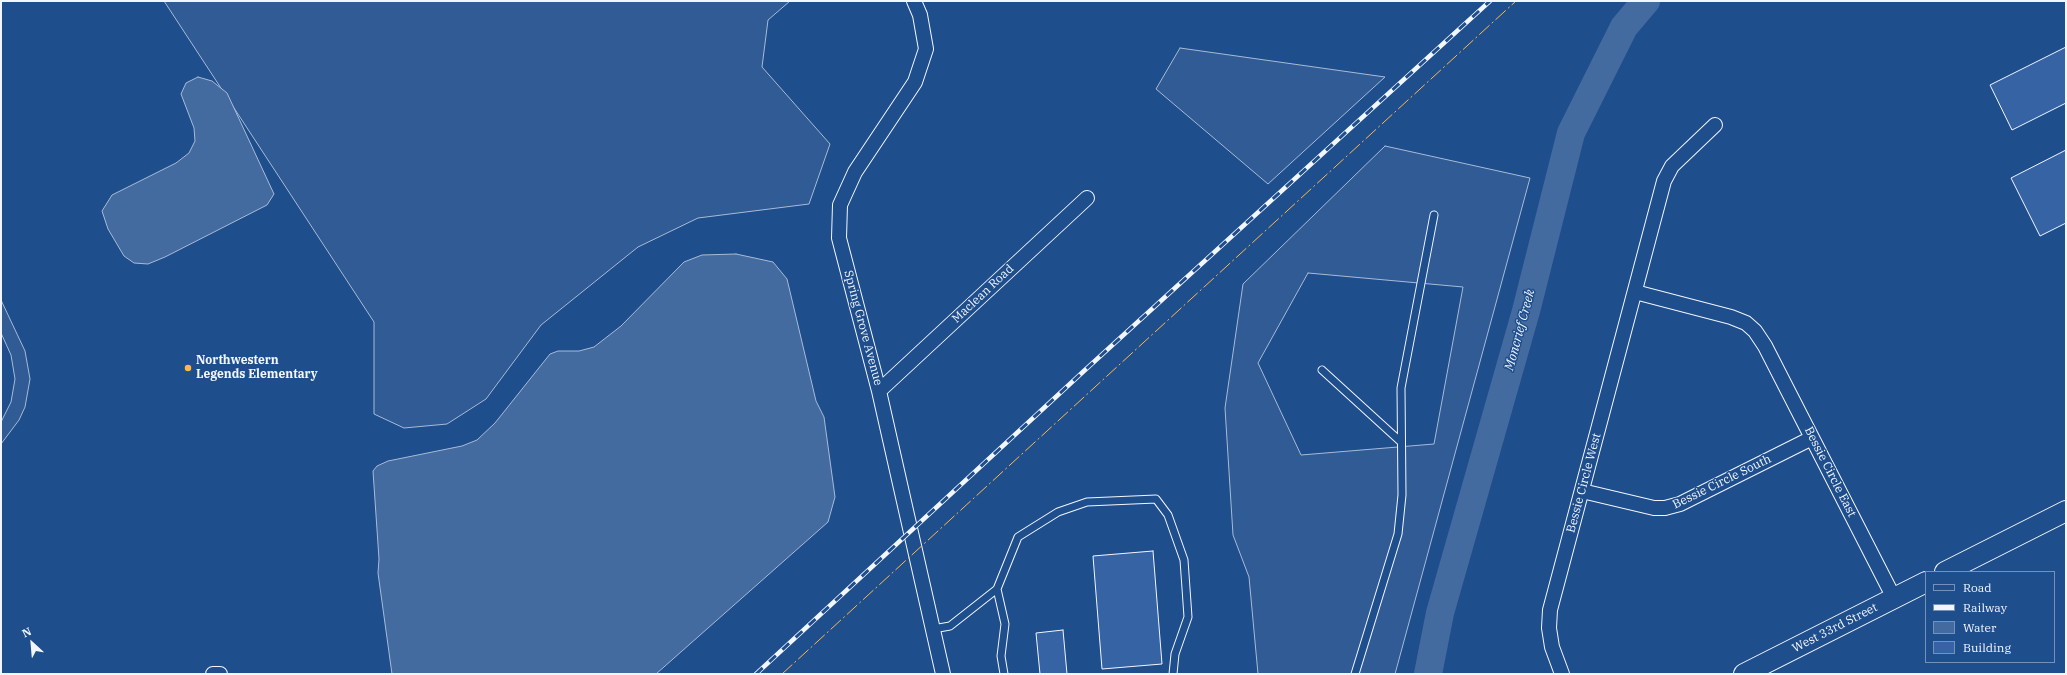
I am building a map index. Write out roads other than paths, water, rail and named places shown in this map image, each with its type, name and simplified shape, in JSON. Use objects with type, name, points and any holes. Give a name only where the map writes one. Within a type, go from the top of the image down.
[{"type":"street","name":"Spring Grove Avenue","points":[[914,1],[920,15],[926,49],[915,82],[855,172],[840,205],[839,238],[880,391],[943,674]]},
{"type":"street","name":"Bessie Circle West","points":[[1562,674],[1552,648],[1549,628],[1550,610],[1664,181],[1672,166],[1715,124]]},
{"type":"street","name":"Maclean Road","points":[[880,391],[1087,198]]},
{"type":"street","name":"Bessie Circle East","points":[[1635,292],[1731,317],[1746,323],[1755,331],[1765,346],[1894,598]]},
{"type":"street","name":"Bessie Circle South","points":[[1582,491],[1654,508],[1665,508],[1680,504],[1812,438]]},
{"type":"street","points":[[1947,571],[2066,511]]},
{"type":"street","name":"West 33rd Street","points":[[1744,674],[1925,582]]},
{"type":"street","points":[[213,674],[220,674]]},
{"type":"lane","points":[[1355,674],[1398,534],[1402,495],[1400,388],[1434,215]]},
{"type":"lane","points":[[1322,370],[1401,442]]},
{"type":"lane","points":[[933,629],[950,626],[997,589],[1018,537],[1058,512],[1087,502],[1156,500],[1168,516],[1184,560],[1188,617],[1175,654],[1173,674]]},
{"type":"lane","points":[[997,589],[1005,624],[1000,656],[1004,674]]},
{"type":"water","points":[[198,77],[212,81],[227,93],[274,194],[267,205],[165,257],[148,264],[134,263],[124,256],[108,229],[102,211],[112,195],[176,163],[189,153],[195,141],[194,128],[181,94],[186,83]]},
{"type":"water","points":[[736,254],[773,262],[787,279],[816,401],[824,417],[835,497],[828,522],[656,674],[392,674],[378,573],[379,559],[373,471],[377,466],[388,461],[462,446],[477,440],[495,423],[550,354],[558,351],[579,351],[594,347],[621,326],[684,262],[702,255]]},
{"type":"waterway","name":"Moncrief Creek","points":[[1428,674],[1440,613],[1526,311],[1571,133],[1624,27],[1646,1]]},
{"type":"railway","points":[[756,674],[1085,370],[1490,1]]},
{"type":"place","name":"Northwestern Legends Elementary","points":[[188,368]]}]
